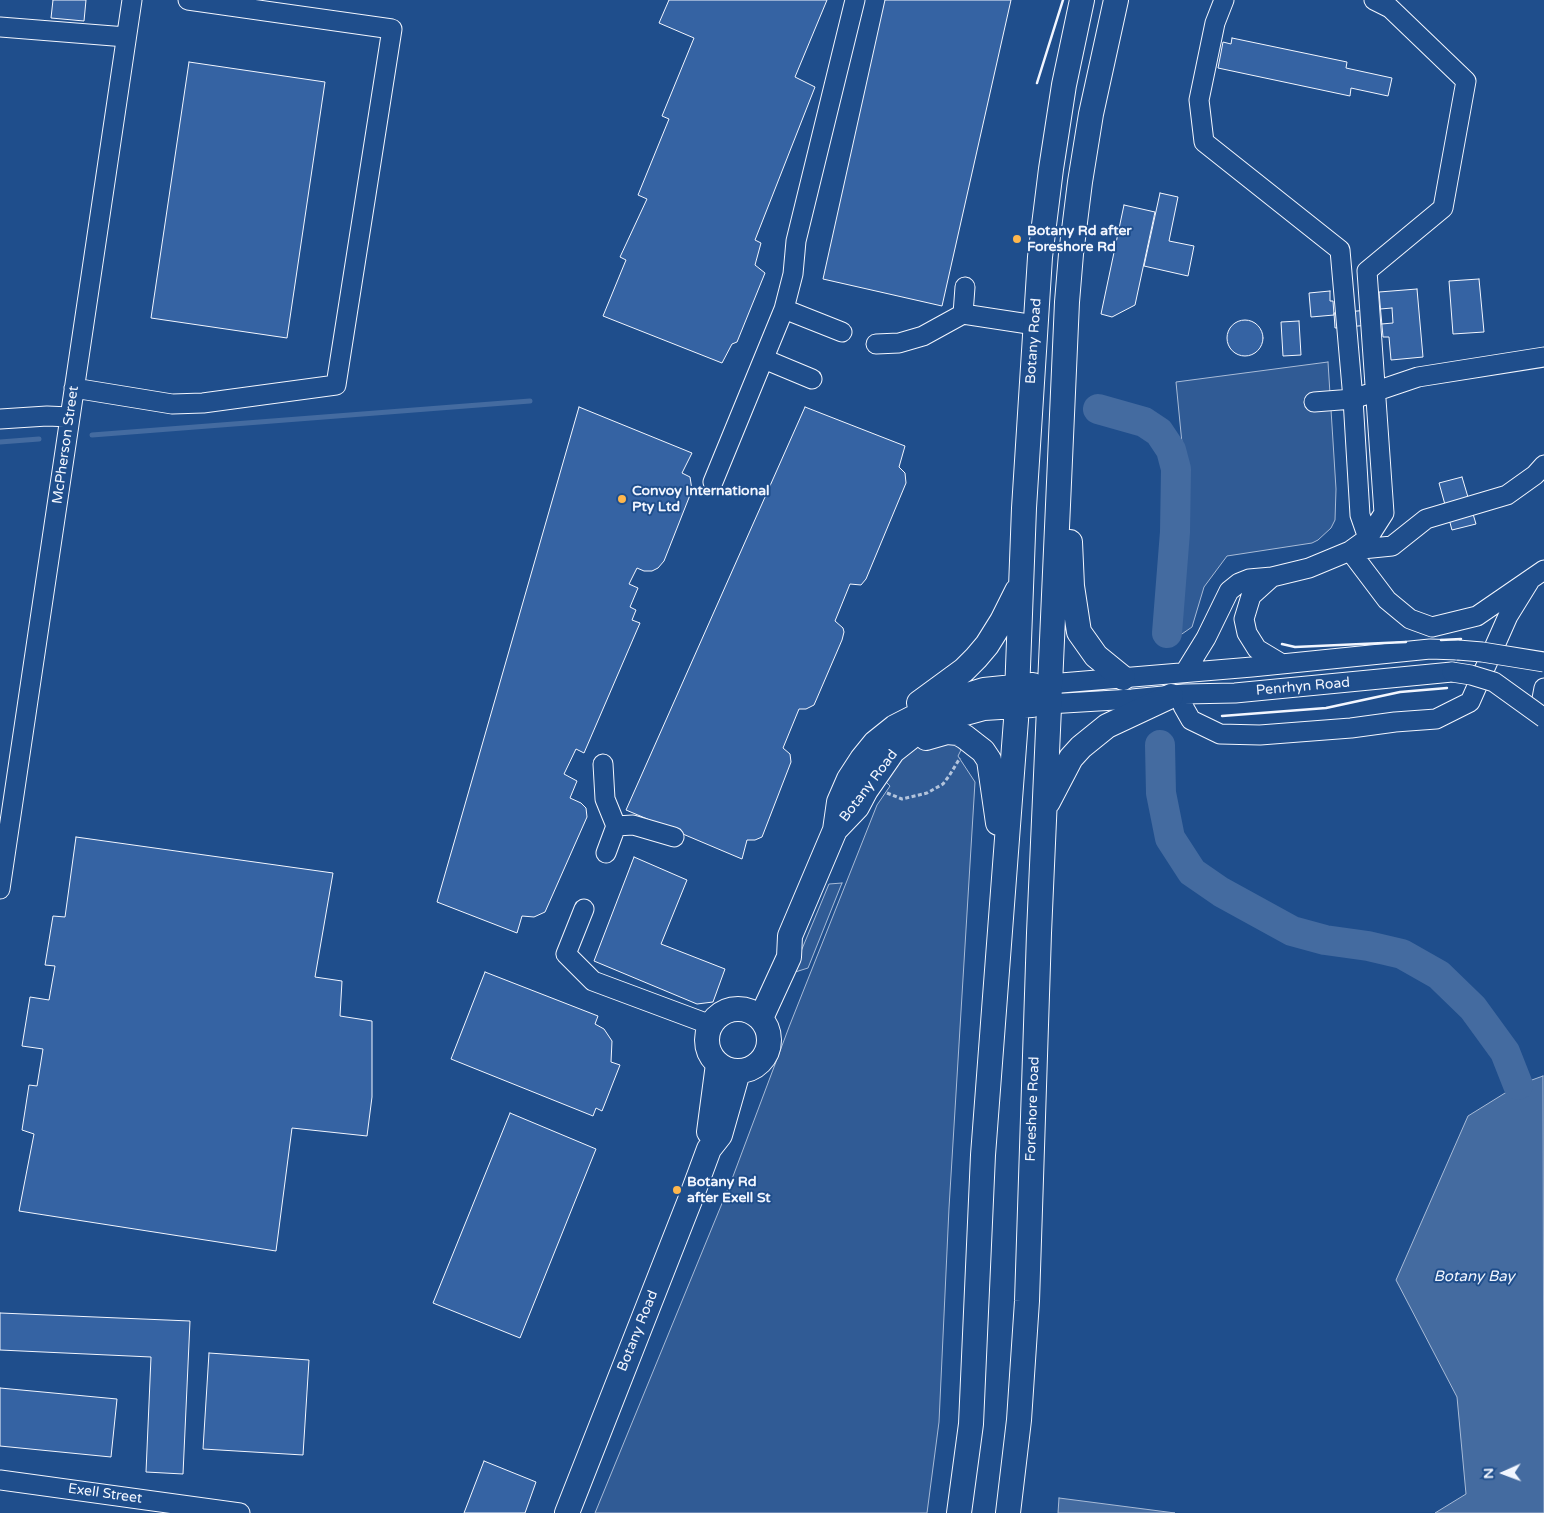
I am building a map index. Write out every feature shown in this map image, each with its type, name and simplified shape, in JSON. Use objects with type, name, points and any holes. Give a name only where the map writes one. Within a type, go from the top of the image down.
[{"type":"main road","name":"Botany Road","points":[[1017,696],[1021,585],[1040,258],[1064,86],[1082,0]]},
{"type":"main road","points":[[1049,694],[1068,292],[1080,182],[1091,114],[1116,0]]},
{"type":"main road","points":[[1062,438],[1069,506],[1072,586],[1079,632],[1096,656],[1123,678]]},
{"type":"main road","points":[[895,727],[912,708],[964,670],[976,658],[1002,622],[1021,585]]},
{"type":"main road","name":"Botany Road","points":[[752,1014],[757,990],[775,951],[790,936],[835,830],[839,802],[849,779],[862,759],[876,743],[895,727],[949,700],[984,690],[1017,696],[1049,694]]},
{"type":"main road","name":"Foreshore Road","points":[[1008,1513],[1019,1420],[1027,1301],[1049,694]]},
{"type":"main road","points":[[1045,809],[1072,758],[1081,747],[1107,726],[1177,695]]},
{"type":"main road","name":"Botany Road","points":[[835,830],[857,807],[893,751],[912,736],[962,714],[1017,696]]},
{"type":"main road","points":[[958,1513],[971,1424],[983,1155],[1017,696]]},
{"type":"main road","points":[[874,780],[916,743],[932,736],[947,732],[958,734],[971,742],[983,751],[989,760],[1004,873]]},
{"type":"main road","points":[[734,1010],[752,1014],[766,1027],[769,1047],[765,1057],[753,1067],[728,1068],[712,1056],[708,1046],[711,1025],[725,1012],[734,1010]]},
{"type":"main road","name":"Botany Road","points":[[567,1513],[709,1149],[720,1135],[728,1068]]},
{"type":"street","name":"McPherson Street","points":[[0,889],[132,0]]},
{"type":"street","points":[[74,388],[172,404],[203,403],[336,385],[392,29],[188,0]]},
{"type":"street","points":[[713,482],[784,309],[793,274],[796,241],[855,0]]},
{"type":"street","points":[[1224,0],[1215,23],[1199,100],[1204,142],[1340,250],[1353,399],[1360,515],[1368,538]]},
{"type":"street","points":[[1185,672],[1206,638],[1229,591],[1238,582],[1309,568],[1350,551],[1368,538],[1384,514],[1366,271],[1443,208],[1466,81],[1390,8],[1374,0]]},
{"type":"street","points":[[0,27],[126,37]]},
{"type":"street","points":[[963,314],[965,287]]},
{"type":"street","points":[[784,309],[842,332]]},
{"type":"street","points":[[876,344],[899,344],[923,336],[963,314],[1035,325]]},
{"type":"street","points":[[1314,402],[1353,399],[1418,377],[1544,357]]},
{"type":"street","points":[[764,359],[812,379]]},
{"type":"street","points":[[0,419],[47,416],[70,417]]},
{"type":"street","points":[[1350,551],[1392,546],[1426,519],[1507,495],[1535,475],[1544,464]]},
{"type":"street","points":[[1350,551],[1386,600],[1410,619],[1432,627],[1477,616],[1544,570]]},
{"type":"street","points":[[1272,576],[1251,596],[1244,619],[1247,633],[1257,648],[1282,664]]},
{"type":"street","points":[[1177,695],[1191,720],[1220,734],[1260,735],[1436,719],[1470,702],[1508,616],[1529,582]]},
{"type":"street","name":"Penrhyn Road","points":[[1049,694],[1123,678],[1430,649],[1482,652],[1544,662]]},
{"type":"street","name":"Penrhyn Road","points":[[1049,694],[1177,695],[1235,693],[1452,672],[1494,682],[1544,718]]},
{"type":"street","points":[[1544,688],[1541,704],[1544,714]]},
{"type":"street","points":[[603,764],[605,799],[616,826],[606,853]]},
{"type":"street","points":[[616,826],[633,825],[674,837]]},
{"type":"street","points":[[584,909],[566,954],[593,981],[711,1025]]},
{"type":"street","name":"Exell Street","points":[[0,1480],[240,1513]]},
{"type":"path","points":[[874,780],[885,793],[902,799],[927,793],[943,784],[950,776],[964,751]]},
{"type":"shaded area","points":[[1328,362],[1336,489],[1335,520],[1331,528],[1312,543],[1227,556],[1204,587],[1192,627],[1179,636],[1185,474],[1176,382]]},
{"type":"shaded area","points":[[958,742],[961,750],[958,756],[975,782],[949,1208],[939,1422],[927,1513],[595,1513],[732,1179],[789,1027],[877,805],[890,786],[883,779],[891,768],[910,750],[924,744]]},
{"type":"shaded area","points":[[842,883],[808,968],[792,973],[829,884]]},
{"type":"water","name":"Botany Bay","points":[[1543,1076],[1544,1513],[1435,1513],[1466,1494],[1457,1397],[1396,1280],[1468,1116],[1518,1085]]},
{"type":"water","points":[[1059,1498],[1175,1513],[1058,1513]]},
{"type":"building","points":[[53,0],[86,0],[84,21],[51,18]]},
{"type":"building","points":[[669,0],[827,0],[795,77],[815,87],[755,240],[761,243],[755,265],[765,273],[737,342],[732,344],[722,363],[603,316],[626,260],[620,257],[647,199],[638,195],[669,119],[662,116],[694,38],[659,23]]},
{"type":"building","points":[[885,0],[1011,0],[942,306],[823,279]]},
{"type":"building","points":[[1232,38],[1347,62],[1346,68],[1392,78],[1388,96],[1351,88],[1350,96],[1218,68],[1223,42],[1231,44]]},
{"type":"building","points":[[189,62],[325,82],[287,338],[151,318]]},
{"type":"building","points":[[1160,193],[1178,197],[1169,241],[1194,246],[1188,276],[1144,266]]},
{"type":"building","points":[[1124,205],[1155,212],[1135,305],[1112,317],[1101,314]]},
{"type":"building","points":[[1479,279],[1484,332],[1453,334],[1449,281]]},
{"type":"building","points":[[1417,289],[1423,357],[1391,360],[1389,337],[1383,337],[1379,292]]},
{"type":"building","points":[[1330,291],[1330,301],[1333,301],[1334,315],[1311,317],[1309,293]]},
{"type":"building","points":[[1392,308],[1393,323],[1335,328],[1334,313]]},
{"type":"building","points":[[1245,320],[1252,321],[1258,325],[1262,331],[1262,345],[1258,351],[1252,355],[1245,356],[1238,355],[1232,351],[1228,345],[1227,338],[1228,331],[1232,325],[1238,321]]},
{"type":"building","points":[[1299,321],[1301,355],[1283,356],[1281,322]]},
{"type":"building","points":[[579,407],[692,453],[682,473],[690,477],[692,490],[664,561],[658,568],[652,571],[644,571],[637,568],[629,584],[638,588],[630,607],[636,610],[632,620],[640,623],[584,753],[576,749],[564,774],[577,781],[570,798],[581,803],[586,808],[587,817],[545,912],[534,917],[522,916],[517,933],[437,902]]},
{"type":"building","points":[[805,407],[905,446],[899,467],[905,473],[906,483],[866,579],[861,585],[850,584],[835,621],[843,628],[842,640],[814,705],[806,709],[799,709],[783,748],[790,754],[791,762],[762,837],[755,840],[747,840],[742,859],[626,810]]},
{"type":"building","points":[[1462,477],[1476,524],[1452,530],[1439,483]]},
{"type":"building","points":[[76,837],[333,873],[315,977],[342,981],[340,1016],[372,1021],[372,1097],[367,1136],[292,1128],[276,1251],[19,1211],[34,1134],[22,1130],[29,1085],[37,1086],[43,1049],[22,1046],[30,997],[49,1000],[55,966],[45,965],[53,916],[65,917]]},
{"type":"building","points":[[634,857],[687,880],[661,944],[725,969],[713,1002],[697,1004],[594,961]]},
{"type":"building","points":[[485,972],[598,1016],[595,1024],[604,1029],[612,1041],[611,1062],[620,1065],[602,1111],[596,1108],[593,1116],[451,1059]]},
{"type":"building","points":[[510,1113],[596,1149],[520,1338],[433,1303]]},
{"type":"building","points":[[0,1313],[190,1321],[183,1474],[146,1472],[151,1357],[0,1350]]},
{"type":"building","points":[[209,1353],[309,1360],[303,1455],[203,1449]]},
{"type":"building","points":[[0,1388],[117,1399],[111,1457],[0,1446]]},
{"type":"building","points":[[484,1461],[536,1482],[525,1513],[464,1513]]},
{"type":"waterway","points":[[92,435],[530,401]]},
{"type":"waterway","points":[[1098,409],[1144,422],[1159,432],[1171,450],[1176,469],[1175,532],[1167,633]]},
{"type":"waterway","points":[[0,442],[39,439]]},
{"type":"waterway","points":[[1160,745],[1161,793],[1170,838],[1192,872],[1221,892],[1292,931],[1325,940],[1368,946],[1402,954],[1439,975],[1473,1008],[1505,1052],[1518,1085]]},
{"type":"wall","points":[[1037,83],[1063,0]]},
{"type":"wall","points":[[1441,640],[1461,639]]},
{"type":"wall","points":[[1282,644],[1295,647],[1406,642]]},
{"type":"wall","points":[[1222,716],[1326,708],[1400,692],[1447,688]]},
{"type":"place","name":"Botany Rd after Foreshore Rd","points":[[1017,239]]},
{"type":"place","name":"Convoy International Pty Ltd","points":[[622,499]]},
{"type":"place","name":"Botany Rd after Exell St","points":[[677,1190]]}]
